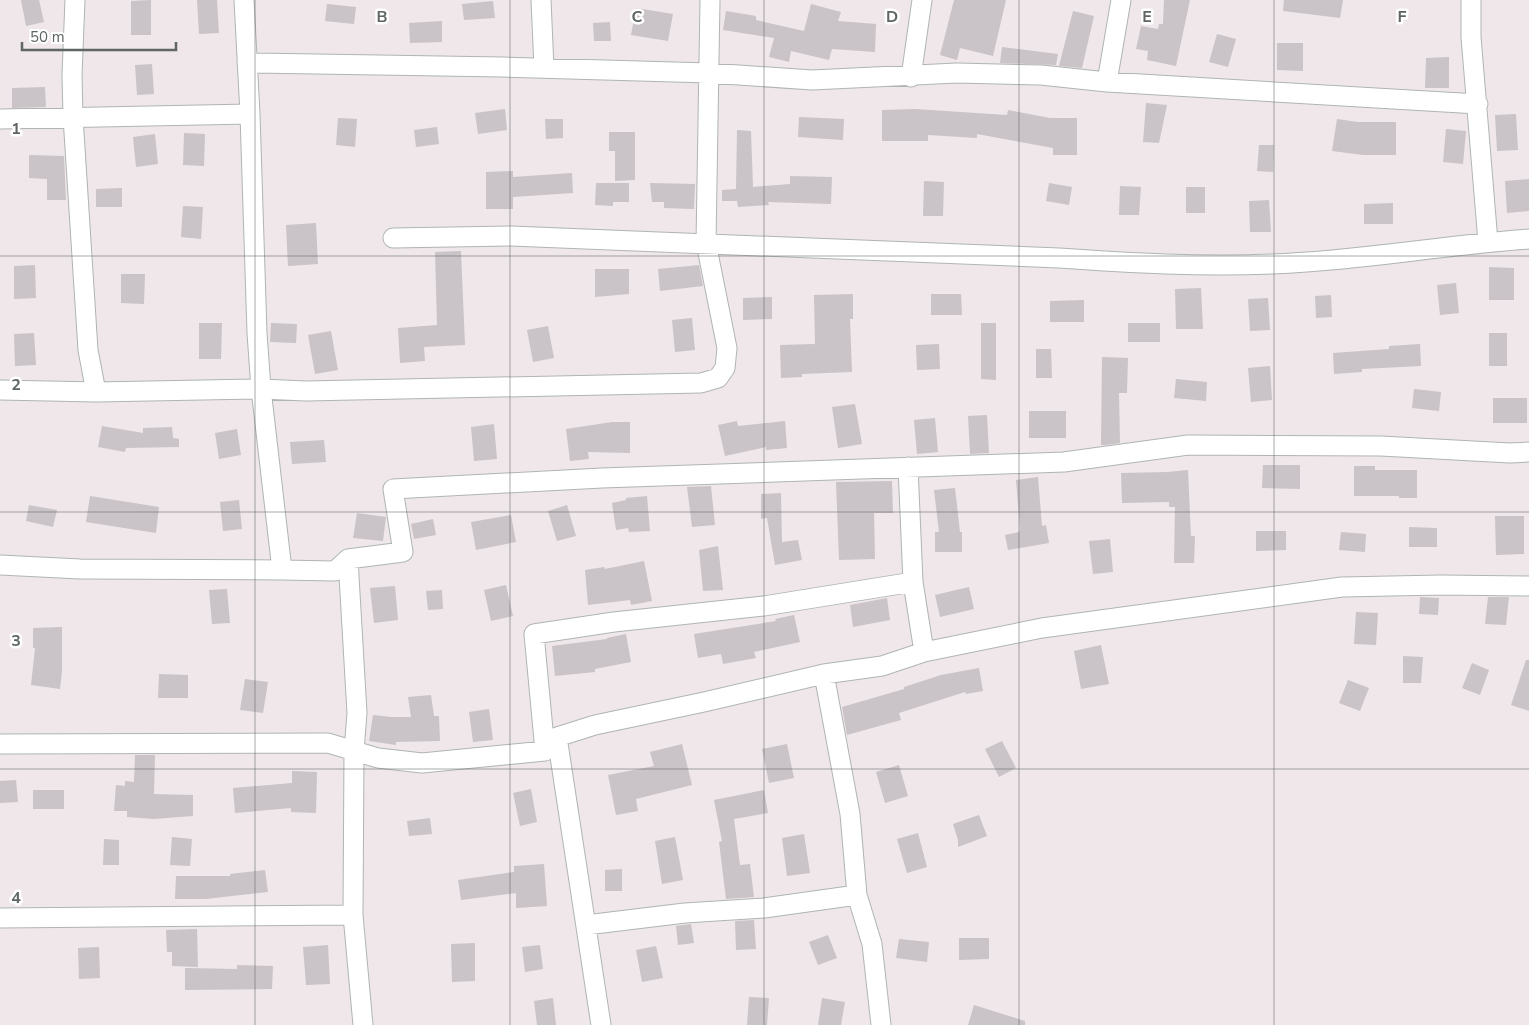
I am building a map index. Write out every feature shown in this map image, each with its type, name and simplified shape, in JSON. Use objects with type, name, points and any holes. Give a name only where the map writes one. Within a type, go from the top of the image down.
[{"type":"street","points":[[75,0],[72,75],[73,117],[88,350],[96,392]]},
{"type":"street","points":[[244,0],[250,114],[257,333],[261,389],[282,570]]},
{"type":"street","points":[[541,0],[544,68]]},
{"type":"street","points":[[0,390],[96,392],[261,389],[316,391],[701,383],[718,378],[725,368],[727,348],[706,243],[710,0]]},
{"type":"street","points":[[911,77],[922,0]]},
{"type":"street","points":[[1107,82],[1121,0]]},
{"type":"street","points":[[1471,0],[1471,37],[1488,242]]},
{"type":"street","points":[[247,64],[544,68],[709,73],[812,80],[911,77],[957,73],[1041,75],[1107,82],[1478,104]]},
{"type":"street","points":[[0,120],[250,114]]},
{"type":"street","points":[[393,238],[511,236],[1059,258],[1147,264],[1272,264],[1398,254],[1488,242],[1529,239]]},
{"type":"street","points":[[0,565],[80,569],[335,571],[348,559],[403,552],[393,489],[602,478],[1064,462],[1188,445],[1381,446],[1510,453],[1529,452]]},
{"type":"street","points":[[908,467],[913,582],[924,652]]},
{"type":"street","points":[[348,559],[357,713],[354,751],[353,915],[363,1025]]},
{"type":"street","points":[[545,751],[534,634],[614,622],[764,606],[913,582]]},
{"type":"street","points":[[0,744],[328,743],[378,758],[422,763],[545,751],[557,737],[595,725],[824,674],[882,666],[924,652],[1042,628],[1342,587],[1529,586]]},
{"type":"street","points":[[824,674],[850,814],[857,896],[872,944],[880,1025]]},
{"type":"street","points":[[557,737],[600,1025]]},
{"type":"street","points":[[586,925],[685,912],[764,908],[857,896]]},
{"type":"street","points":[[0,918],[353,915]]},
{"type":"building","points":[[21,0],[39,0],[44,22],[26,26]]},
{"type":"building","points":[[151,0],[151,35],[131,35],[131,1]]},
{"type":"building","points":[[197,0],[217,0],[219,33],[199,34]]},
{"type":"building","points":[[954,0],[1006,0],[993,56],[960,48],[957,60],[940,55]]},
{"type":"building","points":[[1164,0],[1190,0],[1176,66],[1147,60],[1148,51],[1136,49],[1141,26],[1158,29],[1159,24],[1163,24]]},
{"type":"building","points":[[1284,0],[1343,0],[1340,18],[1283,11]]},
{"type":"building","points":[[493,1],[495,18],[464,20],[462,4]]},
{"type":"building","points":[[327,4],[356,7],[354,24],[325,21]]},
{"type":"building","points":[[811,4],[841,12],[838,21],[876,24],[875,52],[832,49],[829,60],[791,51],[789,62],[769,57],[774,38],[723,30],[726,11],[756,16],[756,20],[804,31]]},
{"type":"building","points":[[636,8],[673,14],[668,41],[631,35]]},
{"type":"building","points":[[1073,11],[1094,16],[1082,68],[1059,66]]},
{"type":"building","points":[[442,21],[442,42],[410,43],[409,23]]},
{"type":"building","points":[[610,22],[611,41],[594,41],[593,23]]},
{"type":"building","points":[[1217,34],[1236,39],[1228,67],[1209,62]]},
{"type":"building","points":[[1277,43],[1303,43],[1303,71],[1277,70]]},
{"type":"building","points":[[1002,47],[1058,54],[1056,65],[1000,63]]},
{"type":"building","points":[[1449,57],[1449,88],[1425,88],[1426,58]]},
{"type":"building","points":[[152,64],[154,94],[137,95],[135,65]]},
{"type":"building","points":[[45,87],[46,107],[12,108],[12,88]]},
{"type":"building","points":[[1146,103],[1167,105],[1159,143],[1143,142]]},
{"type":"building","points":[[505,109],[507,130],[478,134],[475,113]]},
{"type":"building","points":[[915,109],[1007,115],[1008,110],[1050,118],[1077,118],[1077,155],[1053,155],[1053,148],[977,134],[977,138],[928,135],[928,141],[882,141],[882,110]]},
{"type":"building","points":[[1516,114],[1518,150],[1497,151],[1495,115]]},
{"type":"building","points":[[799,117],[844,119],[843,140],[798,137]]},
{"type":"building","points":[[338,118],[357,119],[355,147],[336,145]]},
{"type":"building","points":[[545,119],[563,119],[563,138],[546,139]]},
{"type":"building","points":[[1337,119],[1358,122],[1396,122],[1396,155],[1363,155],[1332,151]]},
{"type":"building","points":[[437,127],[439,144],[416,147],[414,130]]},
{"type":"building","points":[[1446,129],[1466,131],[1463,164],[1443,162]]},
{"type":"building","points":[[737,130],[751,131],[753,187],[790,184],[790,176],[832,177],[831,204],[768,202],[769,205],[738,207],[737,201],[722,201],[722,190],[736,189]]},
{"type":"building","points":[[609,132],[635,132],[635,180],[615,181],[615,151],[609,151]]},
{"type":"building","points":[[184,133],[205,134],[204,166],[183,165]]},
{"type":"building","points":[[155,134],[158,164],[136,167],[133,137]]},
{"type":"building","points":[[1259,145],[1274,145],[1273,172],[1257,171]]},
{"type":"building","points":[[29,155],[64,156],[66,200],[47,200],[47,179],[29,178]]},
{"type":"building","points":[[513,171],[513,177],[572,173],[573,193],[513,197],[513,209],[486,209],[486,172]]},
{"type":"building","points":[[1529,179],[1529,211],[1507,213],[1505,181]]},
{"type":"building","points":[[924,181],[944,182],[943,216],[923,216]]},
{"type":"building","points":[[596,183],[629,183],[629,202],[613,202],[613,206],[595,205]]},
{"type":"building","points":[[650,183],[695,184],[694,209],[664,208],[664,202],[652,202]]},
{"type":"building","points":[[1049,183],[1072,187],[1069,205],[1046,201]]},
{"type":"building","points":[[1120,186],[1141,187],[1139,215],[1119,215]]},
{"type":"building","points":[[1186,187],[1205,187],[1205,213],[1186,213]]},
{"type":"building","points":[[122,188],[122,207],[96,207],[96,189]]},
{"type":"building","points":[[1269,200],[1271,232],[1250,232],[1249,201]]},
{"type":"building","points":[[1393,203],[1393,224],[1364,224],[1364,204]]},
{"type":"building","points":[[183,206],[203,207],[201,239],[181,237]]},
{"type":"building","points":[[316,223],[318,264],[288,266],[286,225]]},
{"type":"building","points":[[461,251],[465,345],[424,347],[425,361],[400,363],[398,328],[437,325],[435,252]]},
{"type":"building","points":[[35,265],[36,298],[14,299],[14,266]]},
{"type":"building","points":[[699,265],[703,286],[660,291],[658,269]]},
{"type":"building","points":[[1489,267],[1514,268],[1514,300],[1489,300]]},
{"type":"building","points":[[595,269],[629,269],[629,294],[595,297]]},
{"type":"building","points":[[121,274],[145,274],[144,304],[121,303]]},
{"type":"building","points":[[1456,283],[1459,313],[1440,315],[1437,285]]},
{"type":"building","points":[[1201,288],[1203,329],[1176,329],[1175,289]]},
{"type":"building","points":[[853,294],[853,319],[850,319],[852,372],[802,374],[802,377],[781,378],[780,345],[815,344],[814,295]]},
{"type":"building","points":[[931,294],[961,294],[962,315],[931,315]]},
{"type":"building","points":[[1331,295],[1332,317],[1316,318],[1315,296]]},
{"type":"building","points":[[772,297],[772,319],[743,320],[743,298]]},
{"type":"building","points":[[1268,298],[1270,330],[1250,331],[1248,299]]},
{"type":"building","points":[[1084,300],[1084,322],[1050,322],[1050,301]]},
{"type":"building","points":[[692,318],[695,350],[675,352],[672,320]]},
{"type":"building","points":[[199,323],[222,323],[221,359],[199,359]]},
{"type":"building","points":[[271,323],[297,324],[296,343],[270,342]]},
{"type":"building","points":[[981,323],[996,323],[996,380],[981,379]]},
{"type":"building","points":[[1128,323],[1160,323],[1160,342],[1128,342]]},
{"type":"building","points":[[548,326],[554,358],[533,362],[527,330]]},
{"type":"building","points":[[331,331],[338,370],[315,374],[308,335]]},
{"type":"building","points":[[34,333],[36,365],[15,366],[14,334]]},
{"type":"building","points":[[1489,333],[1507,333],[1507,366],[1489,366]]},
{"type":"building","points":[[939,344],[940,369],[917,370],[916,345]]},
{"type":"building","points":[[1420,344],[1421,366],[1362,369],[1362,372],[1334,374],[1333,353],[1389,349],[1389,346]]},
{"type":"building","points":[[1036,349],[1051,349],[1052,378],[1036,378]]},
{"type":"building","points":[[1102,357],[1128,358],[1127,393],[1119,393],[1120,443],[1106,445],[1101,445]]},
{"type":"building","points":[[1270,366],[1272,400],[1251,402],[1248,368]]},
{"type":"building","points":[[1176,379],[1207,382],[1206,401],[1174,398]]},
{"type":"building","points":[[1414,389],[1441,392],[1439,411],[1412,408]]},
{"type":"building","points":[[1493,398],[1527,398],[1527,423],[1493,423]]},
{"type":"building","points":[[855,404],[862,444],[838,448],[832,407]]},
{"type":"building","points":[[1029,411],[1066,411],[1066,438],[1029,438]]},
{"type":"building","points":[[987,415],[989,453],[970,454],[968,416]]},
{"type":"building","points":[[935,418],[938,452],[917,454],[914,420]]},
{"type":"building","points":[[737,421],[738,426],[785,421],[787,448],[766,450],[766,447],[725,456],[718,425]]},
{"type":"building","points":[[612,422],[630,422],[630,453],[588,452],[589,459],[570,461],[566,429]]},
{"type":"building","points":[[494,424],[497,459],[474,461],[471,427]]},
{"type":"building","points":[[102,426],[143,433],[143,428],[172,427],[173,438],[179,439],[179,447],[126,448],[125,452],[98,447]]},
{"type":"building","points":[[237,429],[241,455],[219,459],[215,433]]},
{"type":"building","points":[[324,440],[326,462],[292,464],[290,442]]},
{"type":"building","points":[[1263,465],[1300,465],[1300,489],[1262,488]]},
{"type":"building","points":[[1354,466],[1375,466],[1375,470],[1417,470],[1417,498],[1354,496]]},
{"type":"building","points":[[1188,470],[1191,536],[1195,536],[1194,563],[1174,563],[1175,507],[1169,507],[1169,502],[1122,503],[1121,473]]},
{"type":"building","points":[[1038,477],[1042,526],[1046,525],[1049,543],[1008,550],[1005,535],[1019,532],[1020,529],[1016,480]]},
{"type":"building","points":[[892,481],[893,513],[874,513],[875,559],[839,560],[836,482]]},
{"type":"building","points":[[711,486],[715,525],[692,527],[687,487]]},
{"type":"building","points":[[955,488],[960,532],[962,532],[962,552],[935,552],[935,532],[939,532],[934,490]]},
{"type":"building","points":[[781,493],[782,542],[798,540],[802,560],[775,565],[767,518],[761,519],[761,494]]},
{"type":"building","points":[[90,496],[159,507],[156,533],[86,522]]},
{"type":"building","points":[[647,496],[650,531],[629,532],[628,528],[616,530],[612,503],[626,500],[626,498]]},
{"type":"building","points":[[239,500],[242,529],[223,531],[220,502]]},
{"type":"building","points":[[29,505],[57,510],[53,527],[26,521]]},
{"type":"building","points":[[567,505],[576,536],[557,541],[548,511]]},
{"type":"building","points":[[357,513],[386,517],[383,541],[353,538]]},
{"type":"building","points":[[511,515],[516,542],[476,550],[471,522]]},
{"type":"building","points":[[1495,516],[1524,516],[1524,554],[1496,555]]},
{"type":"building","points":[[433,519],[436,535],[414,539],[411,524]]},
{"type":"building","points":[[1409,527],[1437,528],[1437,547],[1409,547]]},
{"type":"building","points":[[1256,531],[1286,531],[1286,550],[1256,551]]},
{"type":"building","points":[[1341,532],[1366,534],[1365,552],[1339,550]]},
{"type":"building","points":[[1110,539],[1113,572],[1093,574],[1089,541]]},
{"type":"building","points":[[718,546],[723,590],[703,591],[699,550]]},
{"type":"building","points":[[644,561],[652,601],[631,605],[630,600],[588,605],[585,570],[604,567],[605,569]]},
{"type":"building","points":[[506,585],[513,616],[491,621],[484,590]]},
{"type":"building","points":[[395,586],[398,620],[374,623],[370,588]]},
{"type":"building","points":[[969,587],[974,609],[940,617],[935,595]]},
{"type":"building","points":[[227,589],[230,623],[212,624],[209,590]]},
{"type":"building","points":[[442,590],[443,609],[428,610],[426,591]]},
{"type":"building","points":[[1420,597],[1439,598],[1438,615],[1419,614]]},
{"type":"building","points":[[1488,597],[1509,597],[1506,625],[1485,624]]},
{"type":"building","points":[[887,598],[890,620],[853,627],[850,605]]},
{"type":"building","points":[[1356,612],[1378,613],[1376,645],[1354,644]]},
{"type":"building","points":[[794,615],[800,642],[754,652],[756,658],[723,664],[721,654],[698,658],[694,634],[776,621],[775,619]]},
{"type":"building","points":[[62,627],[60,689],[31,685],[35,648],[33,648],[33,628]]},
{"type":"building","points":[[626,634],[631,662],[595,669],[595,672],[555,676],[552,646],[607,639]]},
{"type":"building","points":[[1101,645],[1109,684],[1081,689],[1074,651]]},
{"type":"building","points":[[1403,656],[1423,657],[1421,683],[1403,683]]},
{"type":"building","points":[[1526,660],[1529,660],[1529,711],[1511,705]]},
{"type":"building","points":[[1472,663],[1489,670],[1480,695],[1462,688]]},
{"type":"building","points":[[979,668],[983,691],[966,694],[965,692],[899,713],[901,720],[847,735],[842,707],[904,689],[904,687],[941,675]]},
{"type":"building","points":[[159,674],[188,675],[188,698],[158,698]]},
{"type":"building","points":[[245,679],[268,682],[263,713],[240,710]]},
{"type":"building","points":[[1348,680],[1369,688],[1360,711],[1339,703]]},
{"type":"building","points":[[431,695],[434,716],[439,716],[440,741],[396,742],[396,745],[369,741],[373,715],[411,717],[408,697]]},
{"type":"building","points":[[489,709],[493,740],[473,742],[469,712]]},
{"type":"building","points":[[1002,741],[1016,768],[999,777],[985,749]]},
{"type":"building","points":[[682,744],[692,785],[636,799],[638,811],[616,815],[608,775],[654,766],[650,752]]},
{"type":"building","points":[[787,744],[794,778],[769,783],[762,749]]},
{"type":"building","points":[[135,755],[155,755],[154,794],[193,795],[193,816],[154,819],[127,817],[127,811],[114,811],[116,785],[125,786],[125,781],[134,782]]},
{"type":"building","points":[[899,765],[908,796],[885,803],[876,772]]},
{"type":"building","points":[[292,771],[317,772],[316,813],[291,812],[291,808],[235,813],[233,788],[292,783]]},
{"type":"building","points":[[16,780],[18,802],[0,803],[0,781]]},
{"type":"building","points":[[531,789],[537,822],[520,826],[513,793]]},
{"type":"building","points":[[33,790],[64,790],[64,809],[33,809]]},
{"type":"building","points":[[764,790],[768,813],[734,819],[740,865],[750,864],[754,897],[726,899],[719,842],[722,841],[714,800]]},
{"type":"building","points":[[979,815],[987,836],[958,847],[953,824]]},
{"type":"building","points":[[430,818],[432,834],[409,836],[407,821]]},
{"type":"building","points":[[918,833],[927,867],[907,873],[897,839]]},
{"type":"building","points":[[804,834],[810,873],[787,876],[782,838]]},
{"type":"building","points":[[172,837],[192,839],[190,866],[170,865]]},
{"type":"building","points":[[675,837],[683,880],[662,884],[655,841]]},
{"type":"building","points":[[104,839],[119,840],[119,865],[103,865]]},
{"type":"building","points":[[544,864],[547,906],[516,908],[516,893],[461,900],[458,880],[514,872],[514,866]]},
{"type":"building","points":[[622,869],[622,891],[605,891],[605,870]]},
{"type":"building","points":[[265,870],[268,892],[206,899],[175,899],[176,876],[230,876],[230,874]]},
{"type":"building","points":[[754,920],[756,949],[736,950],[735,921]]},
{"type":"building","points":[[691,924],[694,943],[678,945],[676,926]]},
{"type":"building","points":[[197,929],[198,967],[172,966],[172,952],[167,952],[166,930]]},
{"type":"building","points":[[828,935],[837,958],[818,965],[809,942]]},
{"type":"building","points":[[959,938],[989,938],[989,959],[959,960]]},
{"type":"building","points":[[899,939],[929,942],[927,962],[896,958]]},
{"type":"building","points":[[475,943],[475,981],[452,982],[451,944]]},
{"type":"building","points":[[328,945],[330,984],[306,985],[303,947]]},
{"type":"building","points":[[540,945],[543,969],[525,972],[522,947]]},
{"type":"building","points":[[656,946],[663,978],[642,982],[636,950]]},
{"type":"building","points":[[99,947],[100,978],[79,979],[78,948]]},
{"type":"building","points":[[237,965],[273,966],[272,989],[185,990],[185,968],[237,969]]},
{"type":"building","points":[[749,997],[769,998],[767,1025],[747,1025]]},
{"type":"building","points":[[553,998],[556,1025],[537,1025],[534,1001]]},
{"type":"building","points":[[822,998],[845,1002],[841,1025],[818,1025]]},
{"type":"building","points":[[974,1005],[1025,1021],[1025,1025],[968,1025]]}]
